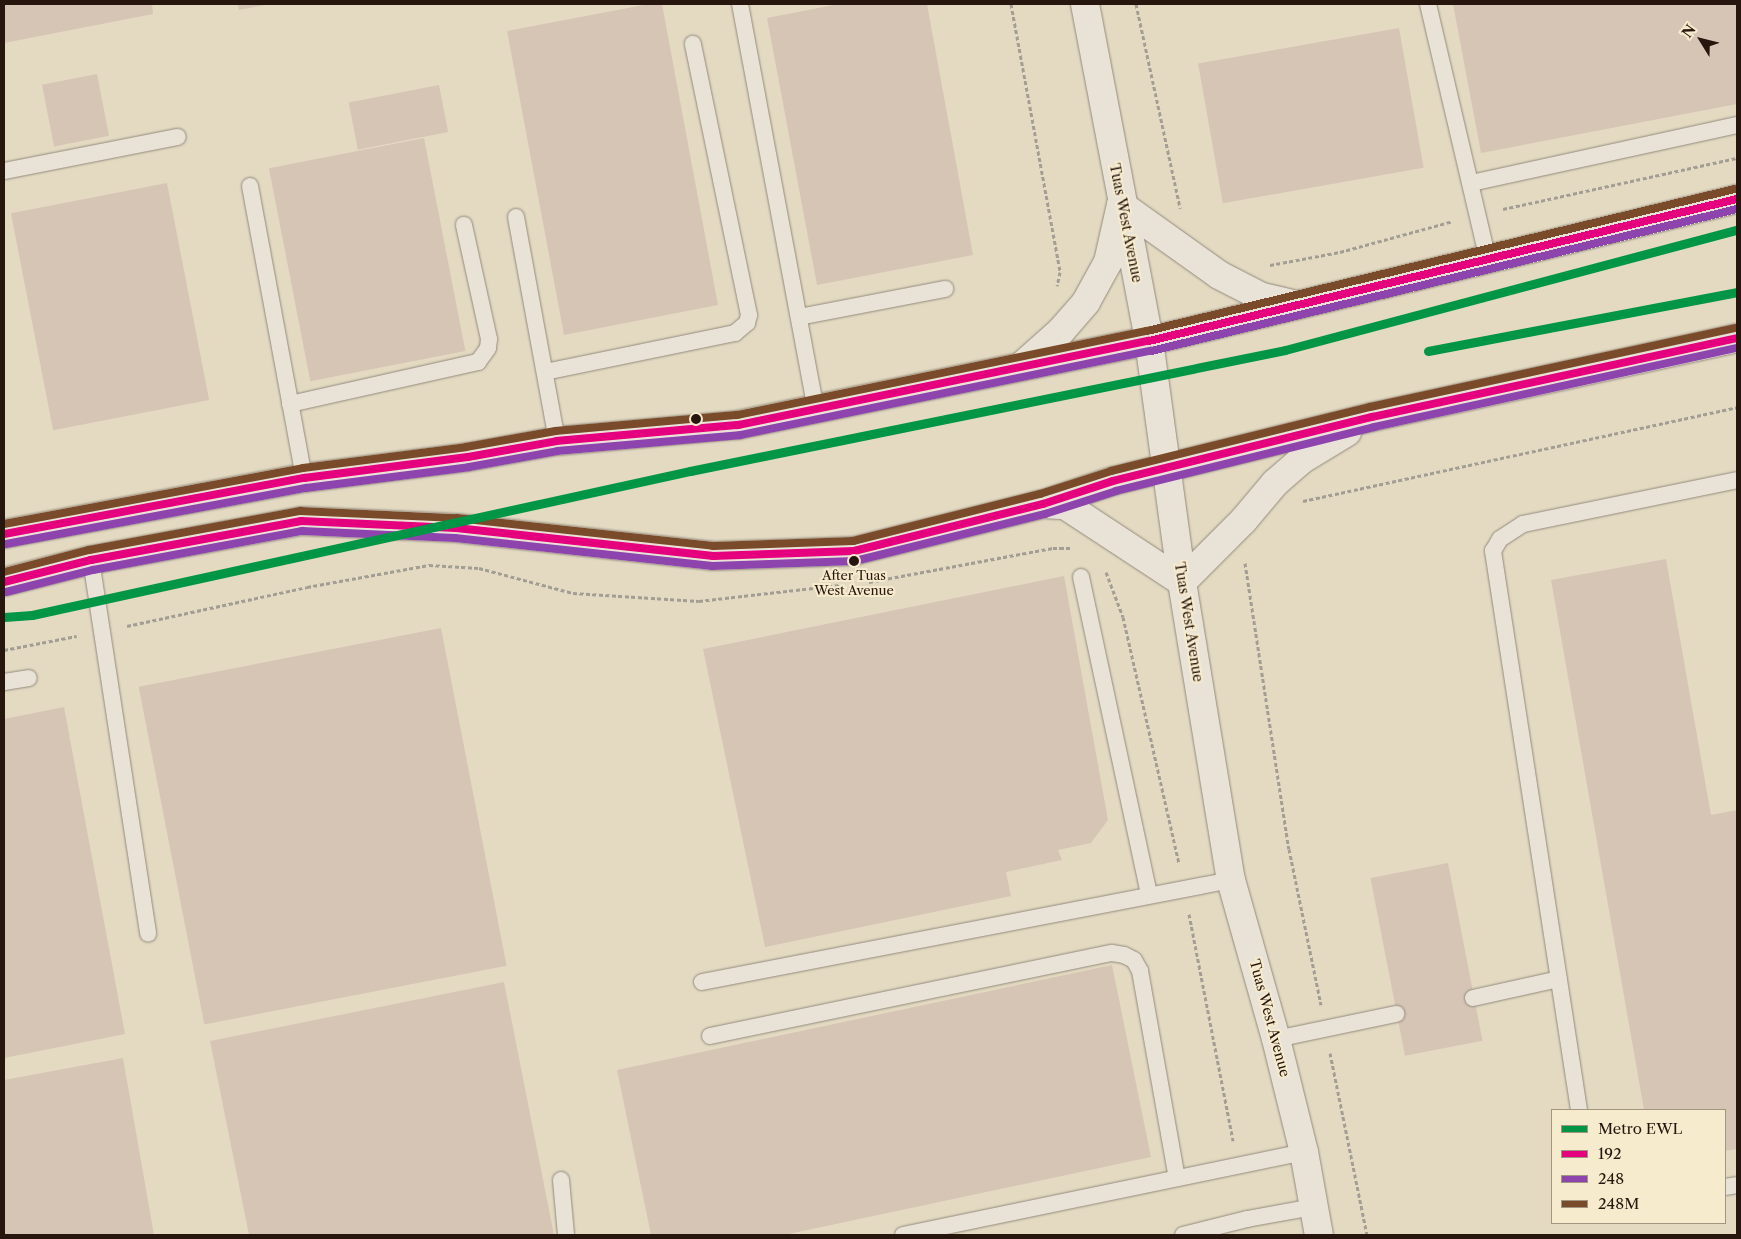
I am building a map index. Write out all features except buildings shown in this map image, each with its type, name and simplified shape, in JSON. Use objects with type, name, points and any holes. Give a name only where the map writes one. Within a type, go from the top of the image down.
[{"type":"street","name":"Tuas West Avenue","points":[[1085,4],[1121,205],[1149,340],[1168,468],[1182,582],[1231,880],[1276,1038],[1304,1152],[1319,1235]]},
{"type":"street","points":[[4,534],[304,478],[468,457],[557,441],[738,425],[1149,340],[1488,260],[1654,217],[1737,199]]},
{"type":"street","points":[[1022,365],[1061,331],[1086,302],[1108,262],[1121,205],[1219,275],[1262,297],[1295,305]]},
{"type":"street","points":[[4,582],[91,560],[301,521],[456,528],[713,556],[854,551],[1043,504],[1113,481],[1372,417],[1737,338]]},
{"type":"street","points":[[1043,504],[1065,505],[1182,582],[1294,465],[1372,417]]},
{"type":"lane","points":[[740,4],[816,409]]},
{"type":"lane","points":[[1428,4],[1488,260]]},
{"type":"lane","points":[[545,372],[736,333],[748,323],[749,315],[693,44]]},
{"type":"lane","points":[[1471,183],[1737,125]]},
{"type":"lane","points":[[4,171],[178,137]]},
{"type":"lane","points":[[250,186],[304,478]]},
{"type":"lane","points":[[516,217],[557,441]]},
{"type":"lane","points":[[290,404],[478,362],[488,348],[489,339],[464,225]]},
{"type":"lane","points":[[799,317],[945,289]]},
{"type":"lane","points":[[1580,1109],[1493,551],[1500,539],[1523,524],[1737,480]]},
{"type":"lane","points":[[91,560],[104,631],[148,934]]},
{"type":"lane","points":[[1082,577],[1149,894]]},
{"type":"lane","points":[[4,682],[29,678]]},
{"type":"lane","points":[[702,982],[1149,894],[1231,880]]},
{"type":"lane","points":[[710,1036],[1112,953],[1124,955],[1134,960],[1140,971],[1177,1178]]},
{"type":"lane","points":[[1473,998],[1559,979]]},
{"type":"lane","points":[[1276,1038],[1396,1014]]},
{"type":"lane","points":[[902,1235],[1304,1152]]},
{"type":"lane","points":[[561,1180],[566,1235]]},
{"type":"lane","points":[[1183,1235],[1314,1207]]},
{"type":"path","points":[[1011,4],[1060,272],[1055,294]]},
{"type":"path","points":[[1136,4],[1180,210]]},
{"type":"path","points":[[1299,501],[1737,407]]},
{"type":"path","points":[[863,582],[1053,548],[1081,549]]},
{"type":"path","points":[[1245,561],[1289,849],[1367,1235]]},
{"type":"path","points":[[4,650],[104,631],[307,587],[429,565],[479,568],[573,593],[699,601],[844,585]]},
{"type":"path","points":[[1103,569],[1110,576],[1123,617],[1184,888],[1238,1166]]},
{"type":"metro line","name":"EWL","points":[[4,617],[32,615],[690,471],[1285,350],[1737,230]]},
{"type":"metro line","name":"EWL","points":[[1428,351],[1737,292]]},
{"type":"transit line","name":"248M","points":[[4,524],[303,468],[466,447],[556,431],[737,415],[1147,331],[1735,189]]},
{"type":"transit line","name":"192","points":[[4,534],[304,478],[468,457],[557,441],[738,425],[1149,341],[1737,199]]},
{"type":"transit line","name":"248","points":[[6,544],[306,488],[469,467],[558,451],[740,435],[1151,351],[1737,209]]},
{"type":"transit line","name":"248M","points":[[4,572],[89,550],[300,511],[457,518],[713,546],[853,541],[1040,494],[1111,471],[1370,407],[1735,328]]},
{"type":"transit line","name":"192","points":[[4,582],[91,560],[301,521],[456,528],[713,556],[854,551],[1043,504],[1113,481],[1372,417],[1737,338]]},
{"type":"transit line","name":"248","points":[[6,592],[93,570],[302,531],[455,538],[712,566],[855,561],[1045,514],[1116,491],[1374,427],[1737,348]]},
{"type":"place","name":"After Tuas West Avenue","points":[[854,561]]}]
